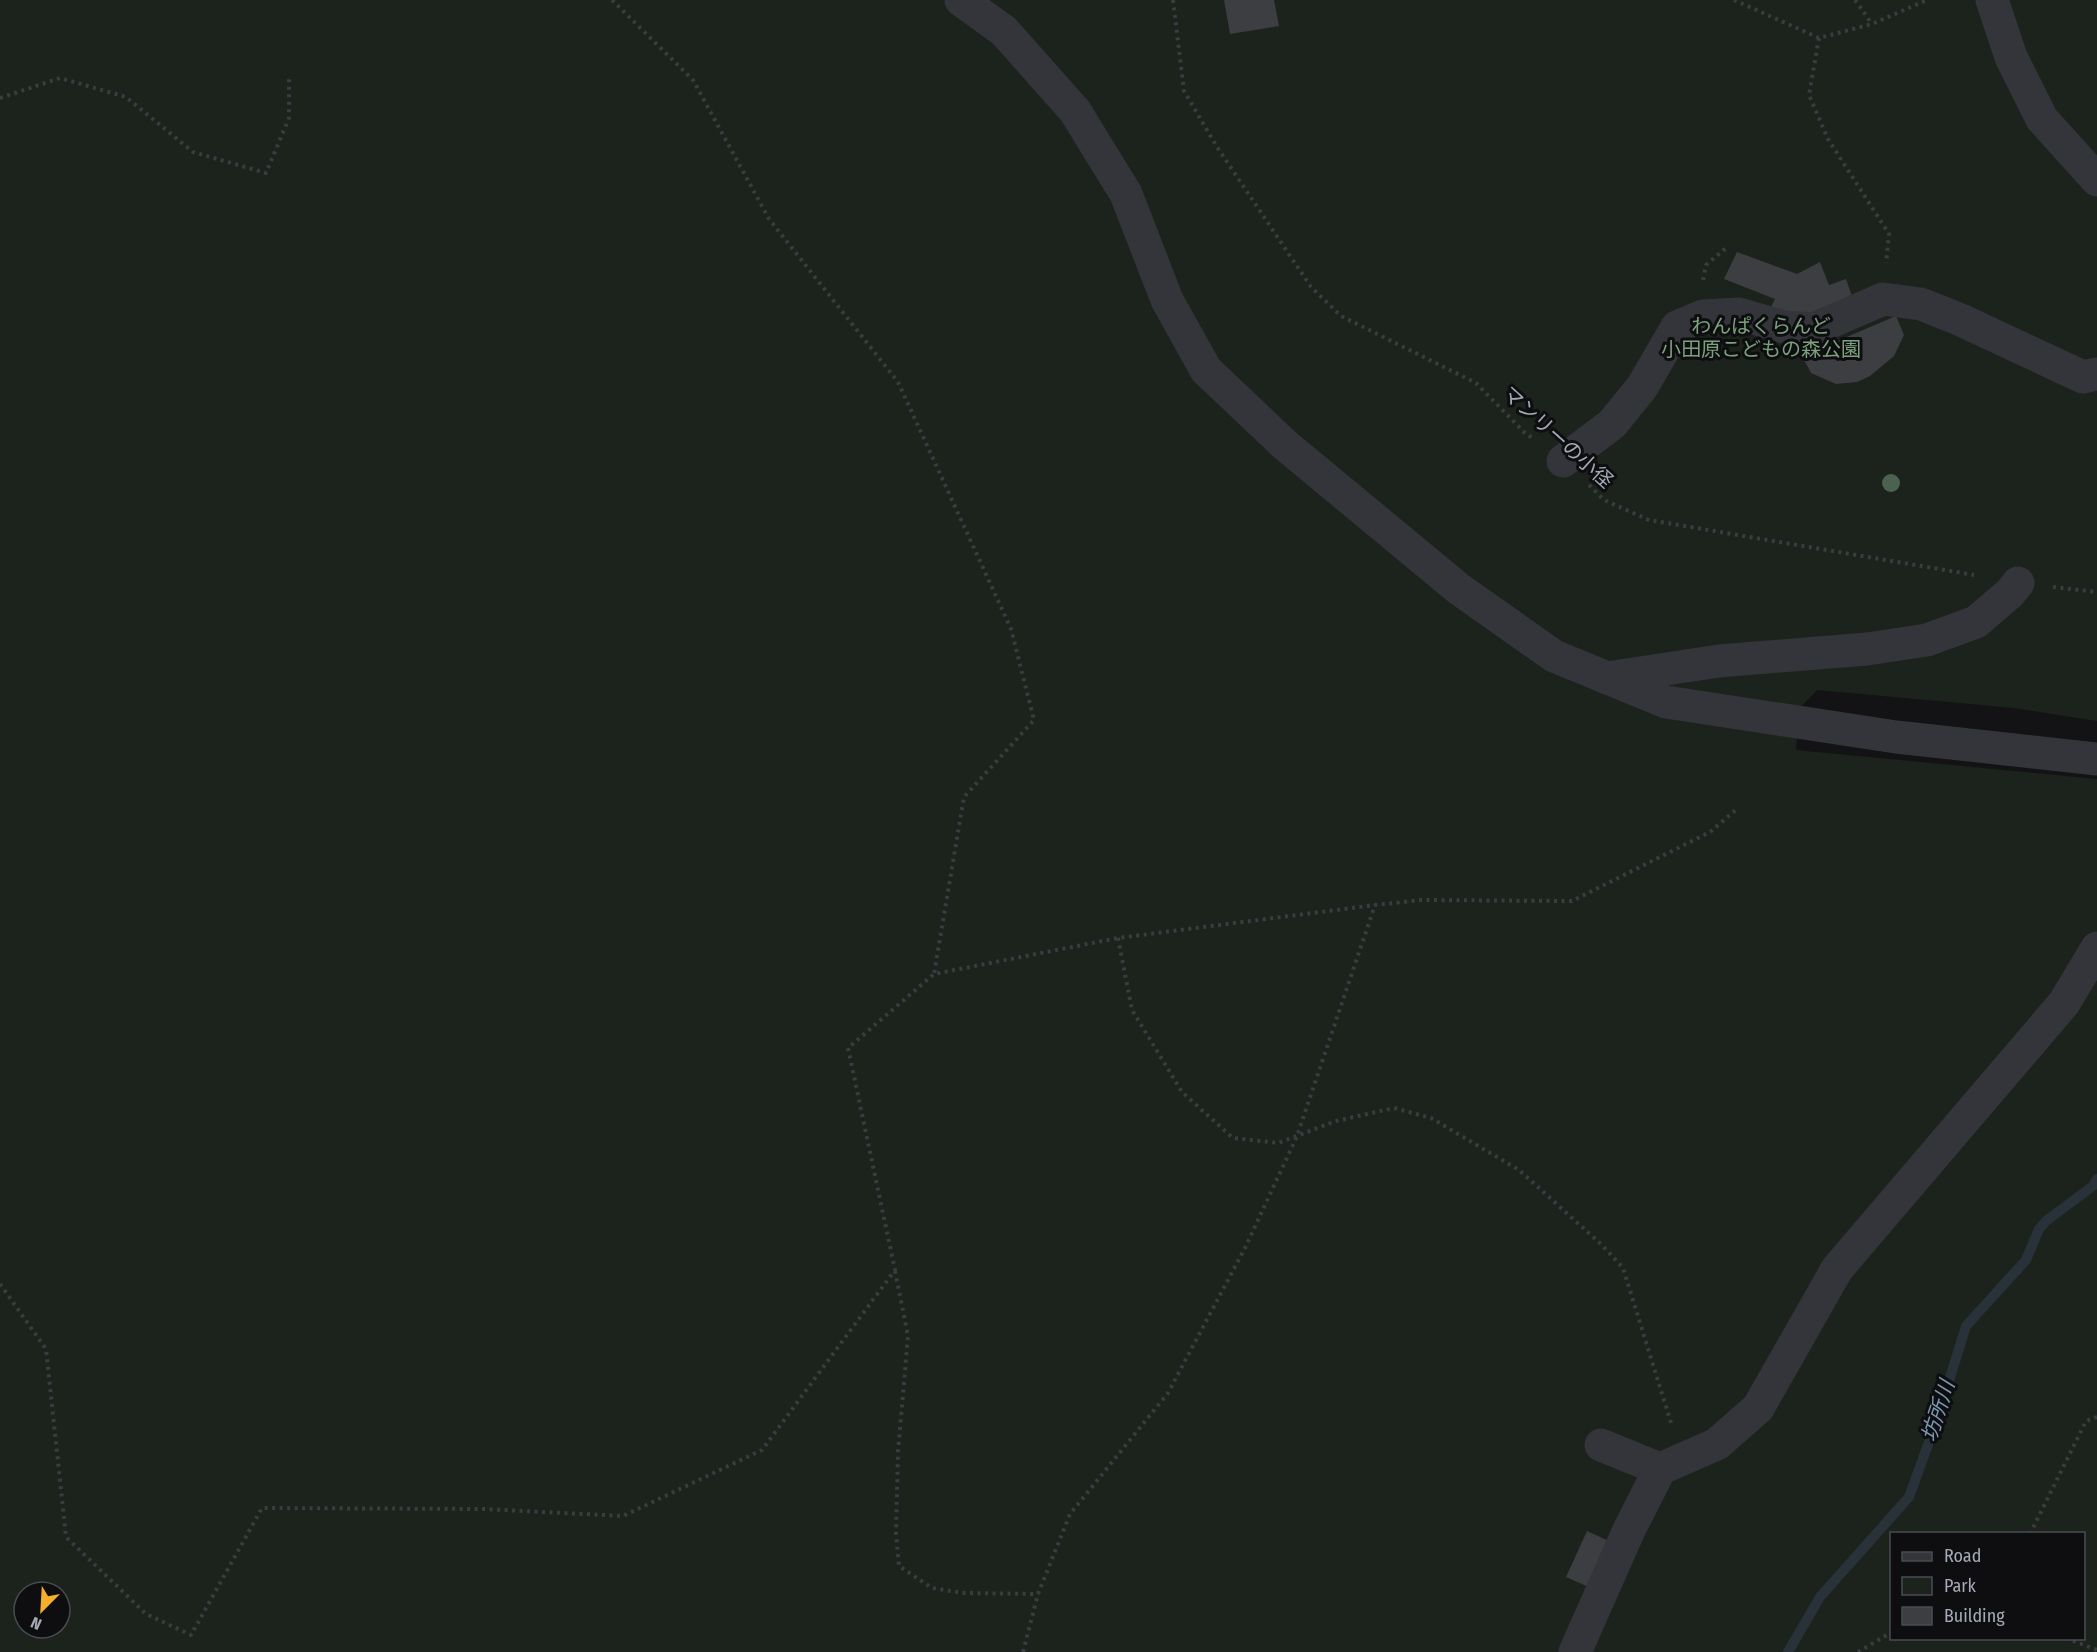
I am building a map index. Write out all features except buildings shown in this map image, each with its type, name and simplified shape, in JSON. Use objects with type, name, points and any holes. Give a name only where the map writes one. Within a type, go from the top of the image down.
[{"type":"street","points":[[960,0],[1004,30],[1075,111],[1126,194],[1167,300],[1206,370],[1284,444],[1459,589],[1554,656],[1666,702],[1896,737],[2097,759]]},
{"type":"street","points":[[1992,0],[2011,57],[2042,119],[2097,180]]},
{"type":"street","points":[[1563,461],[1612,424],[1642,387],[1677,327],[1703,316],[1739,314],[1784,327],[1814,330],[1883,299],[1921,304],[1961,320],[2083,377],[2097,374]]},
{"type":"street","points":[[1607,678],[1719,661],[1867,649],[1927,640],[1976,622],[2010,593],[2018,583]]},
{"type":"street","points":[[1575,1652],[1629,1530],[1671,1464],[1717,1444],[1758,1408],[1837,1269],[2064,1003],[2097,948]]},
{"type":"street","points":[[1601,1445],[1671,1464]]},
{"type":"path","points":[[612,0],[693,80],[769,219],[898,382],[1011,629],[1034,720],[964,797],[934,974]]},
{"type":"path","name":"マンリーの小径","points":[[1173,0],[1184,91],[1217,147],[1311,287],[1341,316],[1476,382],[1525,433],[1563,461],[1604,500],[1649,520],[2018,583],[2097,592]]},
{"type":"path","points":[[1734,0],[1818,38],[1872,24],[1927,0]]},
{"type":"path","points":[[1855,0],[1872,24]]},
{"type":"path","points":[[1818,38],[1809,94],[1828,140],[1890,234],[1883,299]]},
{"type":"path","points":[[0,98],[60,78],[126,97],[193,152],[266,173],[288,118],[289,79]]},
{"type":"path","points":[[1038,1594],[964,1593],[932,1588],[899,1566],[896,1533],[898,1452],[908,1336],[848,1048],[934,974],[1118,938],[1375,905],[1422,900],[1572,901],[1710,832],[1737,809]]},
{"type":"path","points":[[1023,1652],[1038,1594],[1070,1514],[1168,1393],[1246,1246],[1297,1136],[1375,905]]},
{"type":"path","points":[[1118,938],[1132,1010],[1182,1092],[1233,1138],[1278,1143],[1336,1121],[1394,1108],[1431,1118],[1519,1170],[1602,1245],[1623,1268],[1671,1464]]},
{"type":"path","points":[[0,1284],[46,1349],[66,1537],[146,1614],[191,1635],[262,1508],[483,1509],[623,1516],[762,1449],[895,1270]]},
{"type":"path","points":[[2030,1532],[2086,1421],[2097,1417]]},
{"type":"path","points":[[1858,1652],[1890,1633]]},
{"type":"path","points":[[2071,1640],[2097,1650]]},
{"type":"green space","name":"わんぱくらんど 小田原こどもの森公園","points":[[0,0],[2097,0],[2097,721],[2014,708],[1817,690],[1799,709],[1796,750],[2097,779],[2097,1652],[0,1652]]},
{"type":"waterway","name":"坊所川","points":[[1788,1652],[1820,1597],[1909,1497],[1937,1420],[1966,1326],[2026,1260],[2039,1229],[2046,1221],[2093,1186],[2097,1179]]}]
